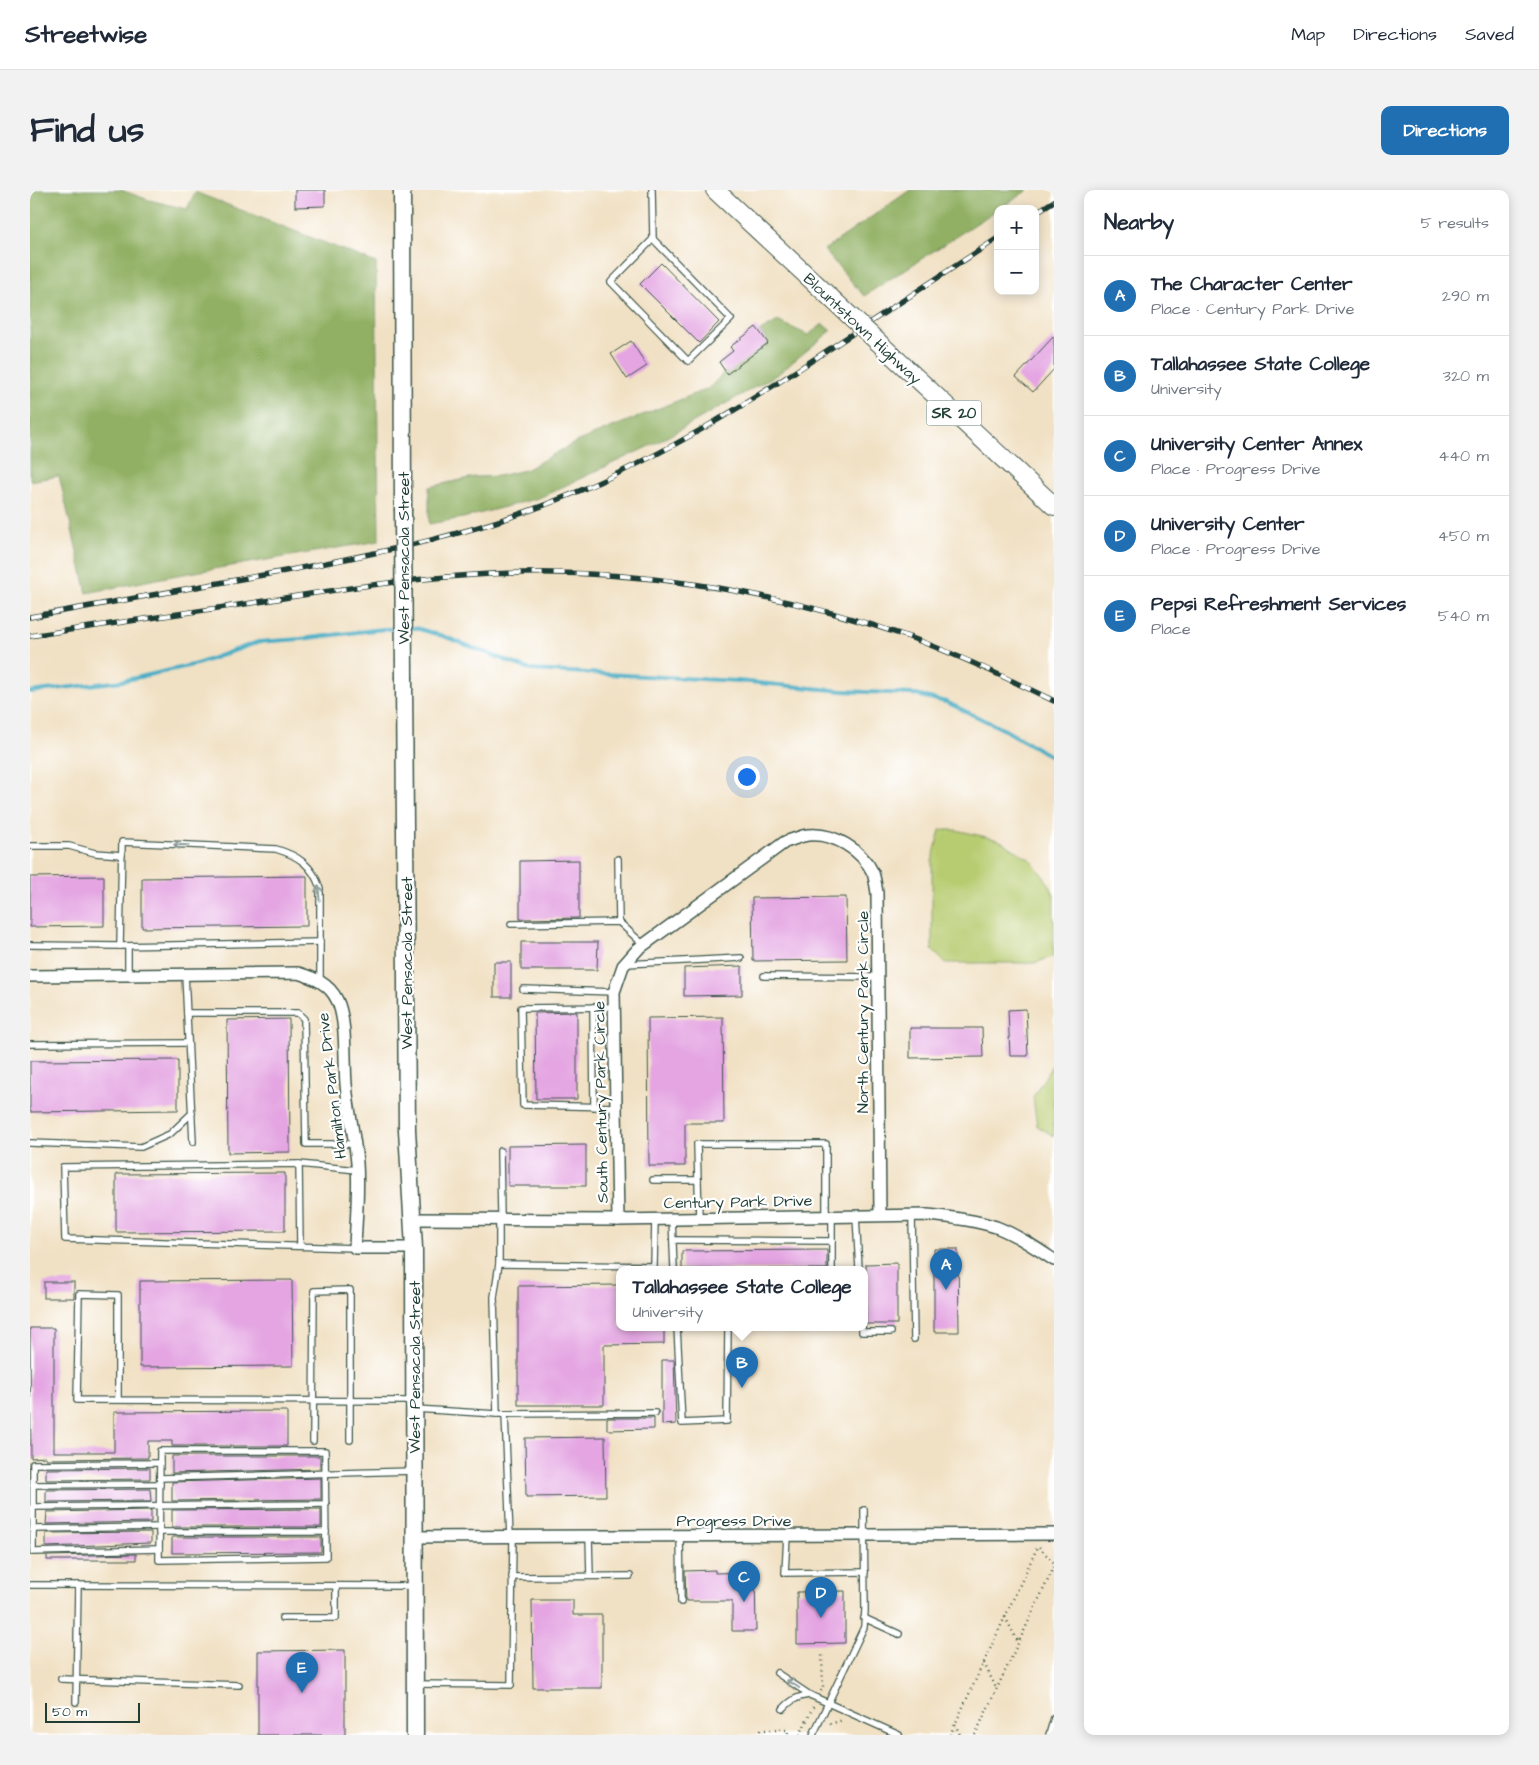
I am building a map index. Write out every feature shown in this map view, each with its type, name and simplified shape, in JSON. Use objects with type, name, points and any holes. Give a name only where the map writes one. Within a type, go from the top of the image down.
[{"type":"main road","name":"West Pensacola Street","points":[[402,190],[407,1130],[414,1248],[415,1735]]},
{"type":"main road","name":"Blountstown Highway","points":[[715,190],[1054,506]]},
{"type":"street","name":"North Century Park Circle","points":[[644,945],[785,842],[806,835],[824,836],[845,844],[867,863],[874,875],[877,892],[880,1215]]},
{"type":"street","points":[[627,962],[644,945]]},
{"type":"street","name":"South Century Park Circle","points":[[618,1220],[614,992],[620,972],[627,962]]},
{"type":"street","points":[[30,976],[298,973],[320,981]]},
{"type":"street","name":"Hamilton Park Drive","points":[[320,981],[332,992],[342,1013],[346,1084],[357,1170],[355,1248]]},
{"type":"street","name":"Century Park Drive","points":[[412,1219],[618,1220],[880,1215],[947,1217],[996,1227],[1015,1236],[1054,1260]]},
{"type":"street","points":[[355,1248],[414,1248]]},
{"type":"street","name":"Progress Drive","points":[[414,1537],[1054,1534]]},
{"type":"lane","points":[[652,190],[653,239],[731,319],[688,361],[611,282],[653,239]]},
{"type":"lane","points":[[120,946],[122,842],[276,849],[290,853],[300,860],[315,874],[320,888],[320,981]]},
{"type":"lane","points":[[30,846],[69,846],[95,853],[122,855]]},
{"type":"lane","points":[[618,859],[619,922]]},
{"type":"lane","points":[[511,924],[619,922],[644,945]]},
{"type":"lane","points":[[30,945],[128,946],[320,942]]},
{"type":"lane","points":[[128,946],[128,975]]},
{"type":"lane","points":[[627,962],[741,958]]},
{"type":"lane","points":[[185,974],[193,1142]]},
{"type":"lane","points":[[764,976],[878,977]]},
{"type":"lane","points":[[523,989],[614,992]]},
{"type":"lane","points":[[592,1007],[594,1107]]},
{"type":"lane","points":[[615,1007],[521,1008],[522,1105],[616,1107]]},
{"type":"lane","points":[[187,1013],[298,1013],[304,1019],[306,1144],[354,1144]]},
{"type":"lane","points":[[30,1044],[188,1043]]},
{"type":"lane","points":[[30,1143],[141,1147],[170,1134],[192,1113]]},
{"type":"lane","points":[[698,1218],[697,1144],[826,1144],[832,1266]]},
{"type":"lane","points":[[497,1414],[494,1298],[499,1264],[500,1151]]},
{"type":"lane","points":[[355,1248],[65,1239],[63,1168],[299,1164],[357,1170]]},
{"type":"lane","points":[[299,1164],[300,1246]]},
{"type":"lane","points":[[653,1180],[698,1180]]},
{"type":"lane","points":[[912,1215],[914,1339]]},
{"type":"lane","points":[[856,1216],[859,1266]]},
{"type":"lane","points":[[499,1264],[654,1266],[655,1219]]},
{"type":"lane","points":[[672,1219],[674,1266]]},
{"type":"lane","points":[[673,1240],[832,1241]]},
{"type":"lane","points":[[313,1441],[314,1291],[350,1290],[350,1440]]},
{"type":"lane","points":[[118,1400],[118,1295],[79,1294],[76,1400],[350,1401],[414,1405],[497,1414],[655,1413]]},
{"type":"lane","points":[[677,1331],[682,1423],[727,1421],[728,1331]]},
{"type":"lane","points":[[862,1331],[891,1332]]},
{"type":"lane","points":[[415,1684],[511,1685],[512,1577],[505,1414]]},
{"type":"lane","points":[[160,1451],[325,1451],[326,1556],[159,1560],[160,1463],[160,1451]]},
{"type":"lane","points":[[159,1549],[33,1552],[33,1464],[160,1463]]},
{"type":"lane","points":[[33,1485],[414,1471]]},
{"type":"lane","points":[[33,1507],[326,1504]]},
{"type":"lane","points":[[813,1735],[864,1627],[864,1510]]},
{"type":"lane","points":[[33,1529],[326,1532]]},
{"type":"lane","points":[[680,1536],[681,1602]]},
{"type":"lane","points":[[787,1536],[785,1573],[865,1572]]},
{"type":"lane","points":[[589,1537],[590,1576]]},
{"type":"lane","points":[[512,1577],[630,1576]]},
{"type":"lane","points":[[30,1585],[415,1586]]},
{"type":"lane","points":[[76,1702],[78,1586]]},
{"type":"lane","points":[[282,1618],[336,1618],[336,1586]]},
{"type":"lane","points":[[864,1618],[899,1634]]},
{"type":"lane","points":[[777,1673],[810,1695],[899,1735]]},
{"type":"lane","points":[[61,1679],[239,1685]]},
{"type":"lane","points":[[783,1709],[791,1700],[800,1696],[810,1695]]},
{"type":"lane","points":[[1049,1735],[1054,1718]]},
{"type":"path","points":[[950,1735],[1038,1546],[1054,1563]]},
{"type":"path","points":[[975,1735],[1054,1567]]},
{"type":"path","points":[[1005,1617],[1018,1642]]},
{"type":"path","points":[[800,1735],[823,1687],[822,1653]]},
{"type":"path","points":[[984,1663],[997,1689]]},
{"type":"path","points":[[956,1724],[960,1735]]},
{"type":"path","points":[[760,1730],[788,1730],[788,1735]]},
{"type":"green space","points":[[30,190],[121,190],[149,200],[187,209],[195,192],[376,263],[379,541],[172,576],[87,593],[59,476],[30,481]]},
{"type":"green space","points":[[910,190],[1028,190],[1005,205],[994,205],[994,212],[864,296],[824,250]]},
{"type":"green space","points":[[778,321],[808,335],[823,324],[831,331],[778,374],[660,441],[539,498],[463,518],[429,524],[429,487],[474,477],[498,476],[525,470],[578,441],[709,388],[740,356],[755,334]]},
{"type":"green space","points":[[940,830],[956,830],[999,840],[1031,860],[1049,884],[1054,895],[1054,956],[1035,963],[946,963],[932,950],[932,862]]},
{"type":"green space","points":[[1054,1062],[1054,1136],[1037,1126],[1033,1097]]},
{"type":"building","points":[[295,190],[325,190],[325,206],[295,207]]},
{"type":"building","points":[[661,263],[719,322],[699,343],[640,284]]},
{"type":"building","points":[[756,327],[768,343],[727,374],[719,362],[733,351],[730,347]]},
{"type":"building","points":[[1054,336],[1054,369],[1033,392],[1016,377]]},
{"type":"building","points":[[631,341],[647,366],[627,379],[611,354]]},
{"type":"building","points":[[579,860],[579,918],[520,919],[520,861]]},
{"type":"building","points":[[104,876],[104,926],[30,927],[30,877]]},
{"type":"building","points":[[307,876],[307,926],[142,928],[142,878]]},
{"type":"building","points":[[846,897],[847,960],[753,961],[752,898]]},
{"type":"building","points":[[521,942],[598,942],[597,970],[521,970]]},
{"type":"building","points":[[494,962],[511,962],[511,997],[494,997]]},
{"type":"building","points":[[742,966],[742,995],[684,996],[684,968]]},
{"type":"building","points":[[1026,1009],[1028,1056],[1010,1056],[1008,1010]]},
{"type":"building","points":[[577,1012],[577,1099],[536,1099],[535,1013]]},
{"type":"building","points":[[723,1017],[724,1123],[685,1123],[685,1166],[649,1166],[648,1018]]},
{"type":"building","points":[[289,1019],[290,1152],[228,1153],[227,1020]]},
{"type":"building","points":[[910,1028],[982,1028],[983,1057],[910,1058]]},
{"type":"building","points":[[178,1060],[178,1110],[30,1112],[30,1061]]},
{"type":"building","points":[[586,1145],[586,1186],[508,1186],[508,1146]]},
{"type":"building","points":[[285,1173],[285,1231],[116,1232],[116,1174]]},
{"type":"building","points":[[934,1249],[958,1249],[959,1332],[934,1332]]},
{"type":"building","points":[[827,1250],[827,1266],[682,1266],[682,1251]]},
{"type":"building","points":[[897,1263],[897,1324],[868,1324],[868,1266],[866,1264]]},
{"type":"building","points":[[292,1280],[293,1366],[140,1367],[140,1281]]},
{"type":"building","points":[[44,1282],[74,1282],[74,1298],[44,1298]]},
{"type":"building","points":[[616,1285],[616,1331],[664,1331],[664,1344],[604,1345],[604,1405],[518,1405],[518,1286]]},
{"type":"building","points":[[30,1328],[54,1328],[54,1452],[114,1452],[114,1412],[287,1411],[287,1446],[172,1446],[172,1441],[148,1441],[148,1458],[31,1458]]},
{"type":"building","points":[[662,1360],[674,1360],[676,1424],[662,1425]]},
{"type":"building","points":[[607,1418],[654,1418],[654,1429],[607,1430]]},
{"type":"building","points":[[605,1437],[606,1496],[526,1497],[525,1438]]},
{"type":"building","points":[[172,1456],[320,1456],[320,1469],[172,1473]]},
{"type":"building","points":[[150,1468],[150,1479],[46,1480],[46,1469]]},
{"type":"building","points":[[321,1478],[321,1499],[172,1501],[172,1482]]},
{"type":"building","points":[[150,1489],[151,1501],[46,1502],[46,1490]]},
{"type":"building","points":[[321,1509],[321,1527],[172,1527],[172,1510]]},
{"type":"building","points":[[151,1510],[151,1522],[46,1524],[47,1512]]},
{"type":"building","points":[[151,1532],[151,1543],[46,1547],[46,1533]]},
{"type":"building","points":[[172,1537],[321,1537],[321,1552],[172,1553]]},
{"type":"building","points":[[136,1554],[136,1560],[47,1560],[47,1556]]},
{"type":"building","points":[[715,1570],[715,1573],[755,1572],[756,1631],[732,1631],[732,1601],[686,1601],[685,1571]]},
{"type":"building","points":[[845,1591],[845,1643],[797,1644],[797,1592]]},
{"type":"building","points":[[532,1600],[573,1600],[573,1615],[602,1615],[602,1688],[533,1688]]},
{"type":"building","points":[[345,1650],[345,1735],[258,1735],[258,1651]]},
{"type":"waterway","points":[[30,692],[122,681],[197,664],[258,642],[400,628]]},
{"type":"waterway","points":[[407,628],[416,628],[443,636],[531,670],[738,681],[843,691],[912,694],[946,702],[1005,730],[1054,758]]},
{"type":"railway","points":[[1039,210],[1054,201]]},
{"type":"railway","points":[[30,617],[391,550],[464,531],[537,508],[608,478],[678,443],[711,424],[994,241]]},
{"type":"railway","points":[[30,636],[395,582],[474,575],[529,573],[585,574],[695,584],[749,594],[857,620],[928,644],[983,667],[1054,701]]},
{"type":"place","name":"The Character Center","points":[[946,1290]]},
{"type":"place","name":"Tallahassee State College","points":[[742,1388]]},
{"type":"place","name":"University Center Annex","points":[[744,1602]]},
{"type":"place","name":"University Center","points":[[821,1618]]},
{"type":"place","name":"Pepsi Refreshment Services","points":[[302,1693]]}]
